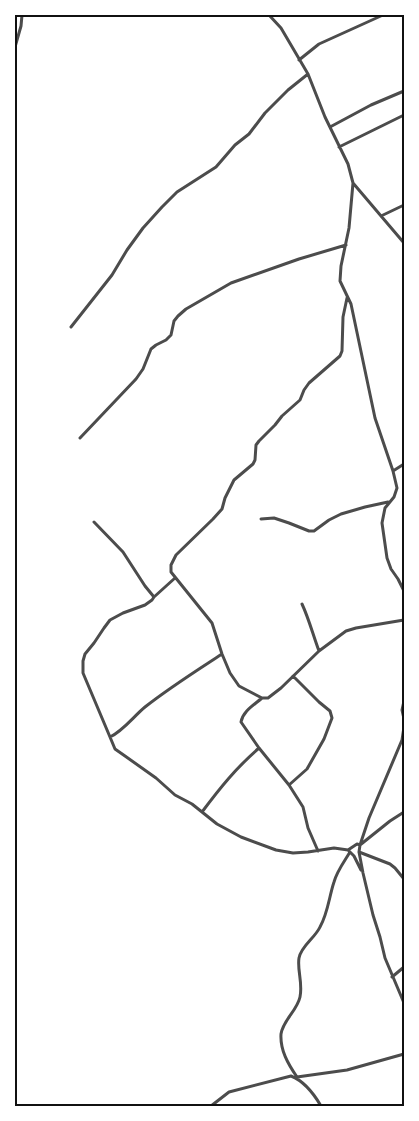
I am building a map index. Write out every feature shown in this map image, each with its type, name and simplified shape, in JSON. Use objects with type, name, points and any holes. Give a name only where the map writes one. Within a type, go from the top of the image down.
[{"type":"street","points":[[15,47],[22,26],[22,15]]},
{"type":"street","points":[[269,15],[281,28],[308,74],[324,118],[348,164],[353,183],[349,228],[341,266],[340,281],[351,304],[358,345],[375,418],[397,488],[394,497],[385,508],[382,523],[387,558],[404,591]]},
{"type":"street","points":[[300,60],[319,44],[383,15]]},
{"type":"street","points":[[71,327],[112,275],[143,228],[176,192],[216,167],[235,145],[249,134],[265,112],[308,74]]},
{"type":"street","points":[[330,127],[404,91]]},
{"type":"street","points":[[338,147],[404,115]]},
{"type":"street","points":[[353,183],[404,243]]},
{"type":"street","points":[[381,216],[404,204]]},
{"type":"street","points":[[80,438],[136,379],[143,369],[151,349],[171,335],[174,321],[186,309],[231,283],[299,259],[346,246]]},
{"type":"street","points":[[347,298],[343,317],[342,351],[340,356],[309,383],[300,400],[259,441],[256,446],[256,460],[234,480],[222,509],[176,555],[170,572],[212,623],[230,673],[239,686],[262,698],[268,698],[282,688],[320,650],[346,632],[404,620]]},
{"type":"street","points":[[393,472],[404,464]]},
{"type":"street","points":[[261,519],[274,518],[314,531],[341,514],[389,502]]},
{"type":"street","points":[[94,522],[123,552],[154,597]]},
{"type":"street","points":[[175,578],[145,605],[110,620],[85,654],[83,673],[115,749],[156,778],[176,795],[233,833],[276,850],[293,853],[334,848],[349,851],[354,856],[363,873]]},
{"type":"street","points":[[302,604],[320,650]]},
{"type":"street","points":[[110,737],[116,734],[151,702],[222,654]]},
{"type":"street","points":[[289,785],[307,769],[324,739],[332,718],[330,711],[293,676]]},
{"type":"street","points":[[262,698],[246,712],[241,718],[241,722],[289,785],[303,807],[308,828],[318,851]]},
{"type":"street","points":[[404,701],[402,710],[404,719]]},
{"type":"street","points":[[404,727],[402,740],[368,818],[360,845],[363,873],[373,915],[392,978],[404,1003]]},
{"type":"street","points":[[202,812],[241,763],[259,748]]},
{"type":"street","points":[[321,1106],[307,1087],[296,1078],[288,1064],[282,1045],[281,1036],[285,1023],[300,996],[299,958],[321,926],[336,878],[349,851],[404,812]]},
{"type":"street","points":[[360,852],[390,864],[396,868],[404,879]]},
{"type":"street","points":[[392,978],[404,967]]},
{"type":"street","points":[[211,1106],[229,1092],[291,1076],[296,1078],[347,1070],[404,1054]]}]
